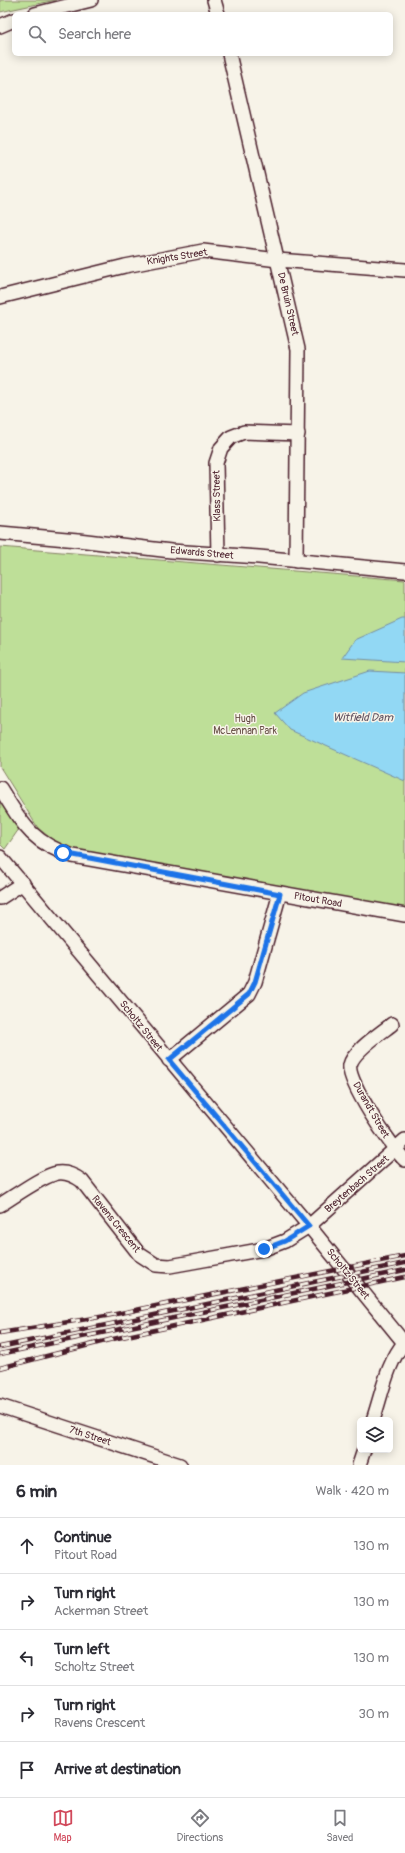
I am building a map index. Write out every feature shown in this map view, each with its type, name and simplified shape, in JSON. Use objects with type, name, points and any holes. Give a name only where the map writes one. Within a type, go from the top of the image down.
[{"type":"street","points":[[43,12],[91,0]]},
{"type":"street","points":[[214,0],[217,12]]},
{"type":"street","points":[[0,19],[12,19]]},
{"type":"street","points":[[0,26],[12,20]]},
{"type":"street","name":"De Bruin Street","points":[[229,56],[299,354],[296,561]]},
{"type":"street","name":"Knights Street","points":[[0,297],[125,266],[190,253],[210,251],[278,260],[405,270]]},
{"type":"street","name":"Klass Street","points":[[218,555],[216,463],[221,448],[231,437],[244,432],[298,434]]},
{"type":"street","name":"Edwards Street","points":[[0,533],[218,555],[405,571]]},
{"type":"street","name":"Pitout Road","points":[[0,788],[26,830],[43,844],[63,853],[280,894],[405,915]]},
{"type":"street","name":"Scholtz Street","points":[[0,856],[405,1343]]},
{"type":"street","points":[[0,898],[23,883]]},
{"type":"street","points":[[169,1060],[249,994],[255,982],[280,894]]},
{"type":"street","name":"Durandt Street","points":[[392,1024],[356,1054],[350,1066],[351,1075],[357,1089],[395,1151],[405,1160]]},
{"type":"street","name":"Breytenbach Street","points":[[309,1226],[395,1151],[405,1140]]},
{"type":"street","name":"Ravens Crescent","points":[[0,1205],[52,1175],[64,1173],[74,1176],[82,1181],[139,1254],[156,1265],[164,1266],[264,1249],[285,1241],[309,1226]]},
{"type":"street","points":[[374,1417],[391,1365],[397,1352],[405,1343]]},
{"type":"street","name":"7th Street","points":[[0,1406],[180,1465]]},
{"type":"street","points":[[359,1465],[363,1453]]},
{"type":"green space","points":[[0,0],[56,0],[0,12]]},
{"type":"green space","name":"Hugh McLennan Park","points":[[0,547],[405,580],[405,912],[69,853],[38,828],[0,767]]},
{"type":"green space","points":[[0,798],[19,829],[5,849],[0,844]]},
{"type":"water","points":[[405,619],[405,662],[342,658],[355,640]]},
{"type":"water","name":"Witfield Dam","points":[[370,671],[405,673],[405,781],[290,730],[275,713],[303,693]]},
{"type":"railway","points":[[0,1333],[106,1316],[405,1256]]},
{"type":"railway","points":[[0,1347],[405,1263]]},
{"type":"railway","points":[[0,1354],[405,1270]]},
{"type":"railway","points":[[0,1368],[113,1339],[405,1277]]},
{"type":"route","points":[[63,853],[280,894],[255,982],[249,994],[245,999],[169,1060],[309,1226],[285,1241],[264,1249]]}]
